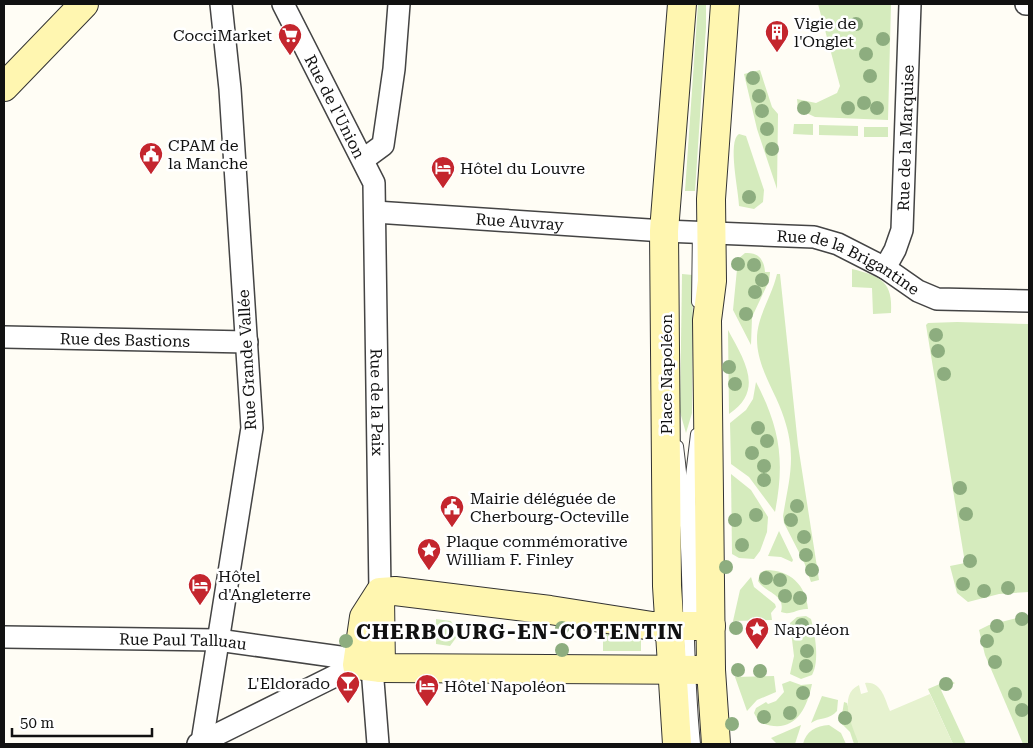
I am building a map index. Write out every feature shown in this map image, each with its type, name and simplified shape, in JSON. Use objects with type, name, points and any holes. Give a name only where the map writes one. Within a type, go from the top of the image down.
[{"type":"main road","name":"Place Napoléon","points":[[682,4],[671,234],[691,626],[690,670],[716,744]]},
{"type":"main road","name":"Place Napoléon","points":[[677,744],[690,670],[708,320],[712,281],[702,227],[711,199],[725,4]]},
{"type":"main road","points":[[4,88],[75,7]]},
{"type":"main road","points":[[690,670],[370,667],[380,592],[395,590],[550,610],[652,626],[691,626]]},
{"type":"street","name":"Rue Grande Vallée","points":[[200,743],[252,428],[230,89],[221,4]]},
{"type":"street","name":"Rue de l'Union","points":[[283,4],[364,159],[374,182],[375,212]]},
{"type":"street","points":[[364,159],[383,145],[394,69],[399,4]]},
{"type":"street","name":"Rue de la Marquise","points":[[885,268],[895,250],[902,230],[910,4]]},
{"type":"street","name":"Rue Auvray","points":[[375,212],[671,234]]},
{"type":"street","name":"Rue de la Paix","points":[[375,212],[380,592]]},
{"type":"street","name":"Rue de la Brigantine","points":[[671,234],[702,227],[814,236],[838,244],[885,268],[918,291],[938,299],[1029,301]]},
{"type":"street","name":"Rue des Bastions","points":[[4,337],[247,342]]},
{"type":"street","name":"Rue Paul Talluau","points":[[4,637],[218,640],[347,658],[370,667]]},
{"type":"street","points":[[200,743],[370,667],[378,744]]},
{"type":"lane","points":[[671,234],[691,4]]},
{"type":"lane","points":[[697,392],[702,227]]},
{"type":"lane","points":[[676,306],[676,430],[683,483],[691,626]]},
{"type":"lane","points":[[691,626],[690,484],[697,420]]},
{"type":"lane","points":[[690,670],[695,744]]},
{"type":"green space","points":[[698,4],[706,4],[706,27],[695,191],[685,191]]},
{"type":"green space","points":[[818,4],[891,4],[888,120],[815,117],[798,109],[797,99],[816,103],[837,93],[840,86]]},
{"type":"green space","points":[[760,70],[772,107],[778,114],[777,189],[757,129],[744,74]]},
{"type":"green space","points":[[794,124],[813,124],[813,135],[793,134]]},
{"type":"green space","points":[[819,125],[858,126],[858,136],[819,135]]},
{"type":"green space","points":[[864,127],[888,127],[888,137],[864,137]]},
{"type":"green space","points":[[739,134],[746,136],[764,190],[763,202],[754,209],[739,206],[734,167],[734,146]]},
{"type":"green space","points":[[745,253],[760,257],[765,272],[770,272],[769,281],[752,317],[751,345],[733,310],[738,259]]},
{"type":"green space","points":[[852,269],[871,274],[883,282],[890,294],[891,313],[873,314],[872,288],[852,287]]},
{"type":"green space","points":[[682,274],[693,275],[692,413],[686,433],[680,412]]},
{"type":"green space","points":[[777,274],[780,274],[798,445],[819,580],[811,582],[804,562],[784,523],[783,516],[791,468],[790,445],[781,408],[763,370],[758,350],[759,322]]},
{"type":"green space","points":[[928,323],[1029,324],[1029,592],[999,594],[968,602],[957,593],[950,566],[965,563],[926,325]]},
{"type":"green space","points":[[728,330],[745,363],[749,385],[740,405],[729,414]]},
{"type":"green space","points":[[756,382],[770,415],[778,445],[780,477],[775,512],[749,477],[731,464],[730,423],[746,410],[753,399]]},
{"type":"green space","points":[[731,474],[751,490],[768,517],[767,532],[760,551],[754,559],[739,558],[732,554]]},
{"type":"green space","points":[[779,531],[793,560],[792,562],[781,557],[768,556]]},
{"type":"green space","points":[[766,570],[782,573],[795,580],[804,593],[808,609],[788,613],[781,612],[782,606],[778,597],[758,581],[760,573]]},
{"type":"green space","points":[[751,577],[754,587],[775,604],[776,607],[771,613],[772,620],[733,621],[740,590]]},
{"type":"green space","points":[[1029,615],[1029,744],[1023,744],[985,655],[979,630],[989,625]]},
{"type":"green space","points":[[806,616],[811,619],[813,625],[816,662],[812,675],[801,679],[790,674],[794,656],[790,623],[797,617]]},
{"type":"green space","points":[[436,619],[451,621],[458,635],[450,646],[436,644]]},
{"type":"green space","points":[[603,630],[641,635],[641,651],[603,651]]},
{"type":"green space","points":[[774,676],[776,692],[757,700],[747,711],[735,677]]},
{"type":"green space","points":[[949,680],[955,683],[941,690],[966,744],[953,744],[928,689]]},
{"type":"green space","points":[[790,681],[801,685],[812,684],[806,704],[796,719],[789,724],[780,726],[771,726],[759,722],[754,713],[756,708],[766,702],[768,704],[776,701],[784,692],[782,684]]},
{"type":"green space","points":[[865,683],[871,683],[879,688],[890,711],[930,694],[953,744],[859,744],[848,712],[848,704],[852,690],[859,685],[861,694],[868,692]]},
{"type":"green space","points":[[822,696],[838,700],[837,711],[831,716],[811,723]]},
{"type":"green space","points":[[844,702],[847,703],[859,744],[854,744],[850,732],[838,720],[842,715]]},
{"type":"green space","points":[[801,725],[795,744],[777,744],[771,738]]},
{"type":"green space","points":[[829,725],[841,733],[846,744],[803,744],[804,739],[812,730]]},
{"type":"place","name":"Vigie de l'Onglet","points":[[777,53]]},
{"type":"place","name":"CocciMarket","points":[[290,56]]},
{"type":"place","name":"CPAM de la Manche","points":[[151,175]]},
{"type":"place","name":"Hôtel du Louvre","points":[[443,189]]},
{"type":"place","name":"Mairie déléguée de Cherbourg-Octeville","points":[[452,528]]},
{"type":"place","name":"Plaque commémorative William F. Finley","points":[[429,571]]},
{"type":"place","name":"Hôtel d'Angleterre","points":[[200,606]]},
{"type":"place","name":"Napoléon","points":[[757,650]]},
{"type":"place","name":"L'Eldorado","points":[[348,704]]},
{"type":"place","name":"Hôtel Napoléon","points":[[427,707]]},
{"type":"district","name":"CHERBOURG-EN-COTENTIN","points":[[520,632]]}]
